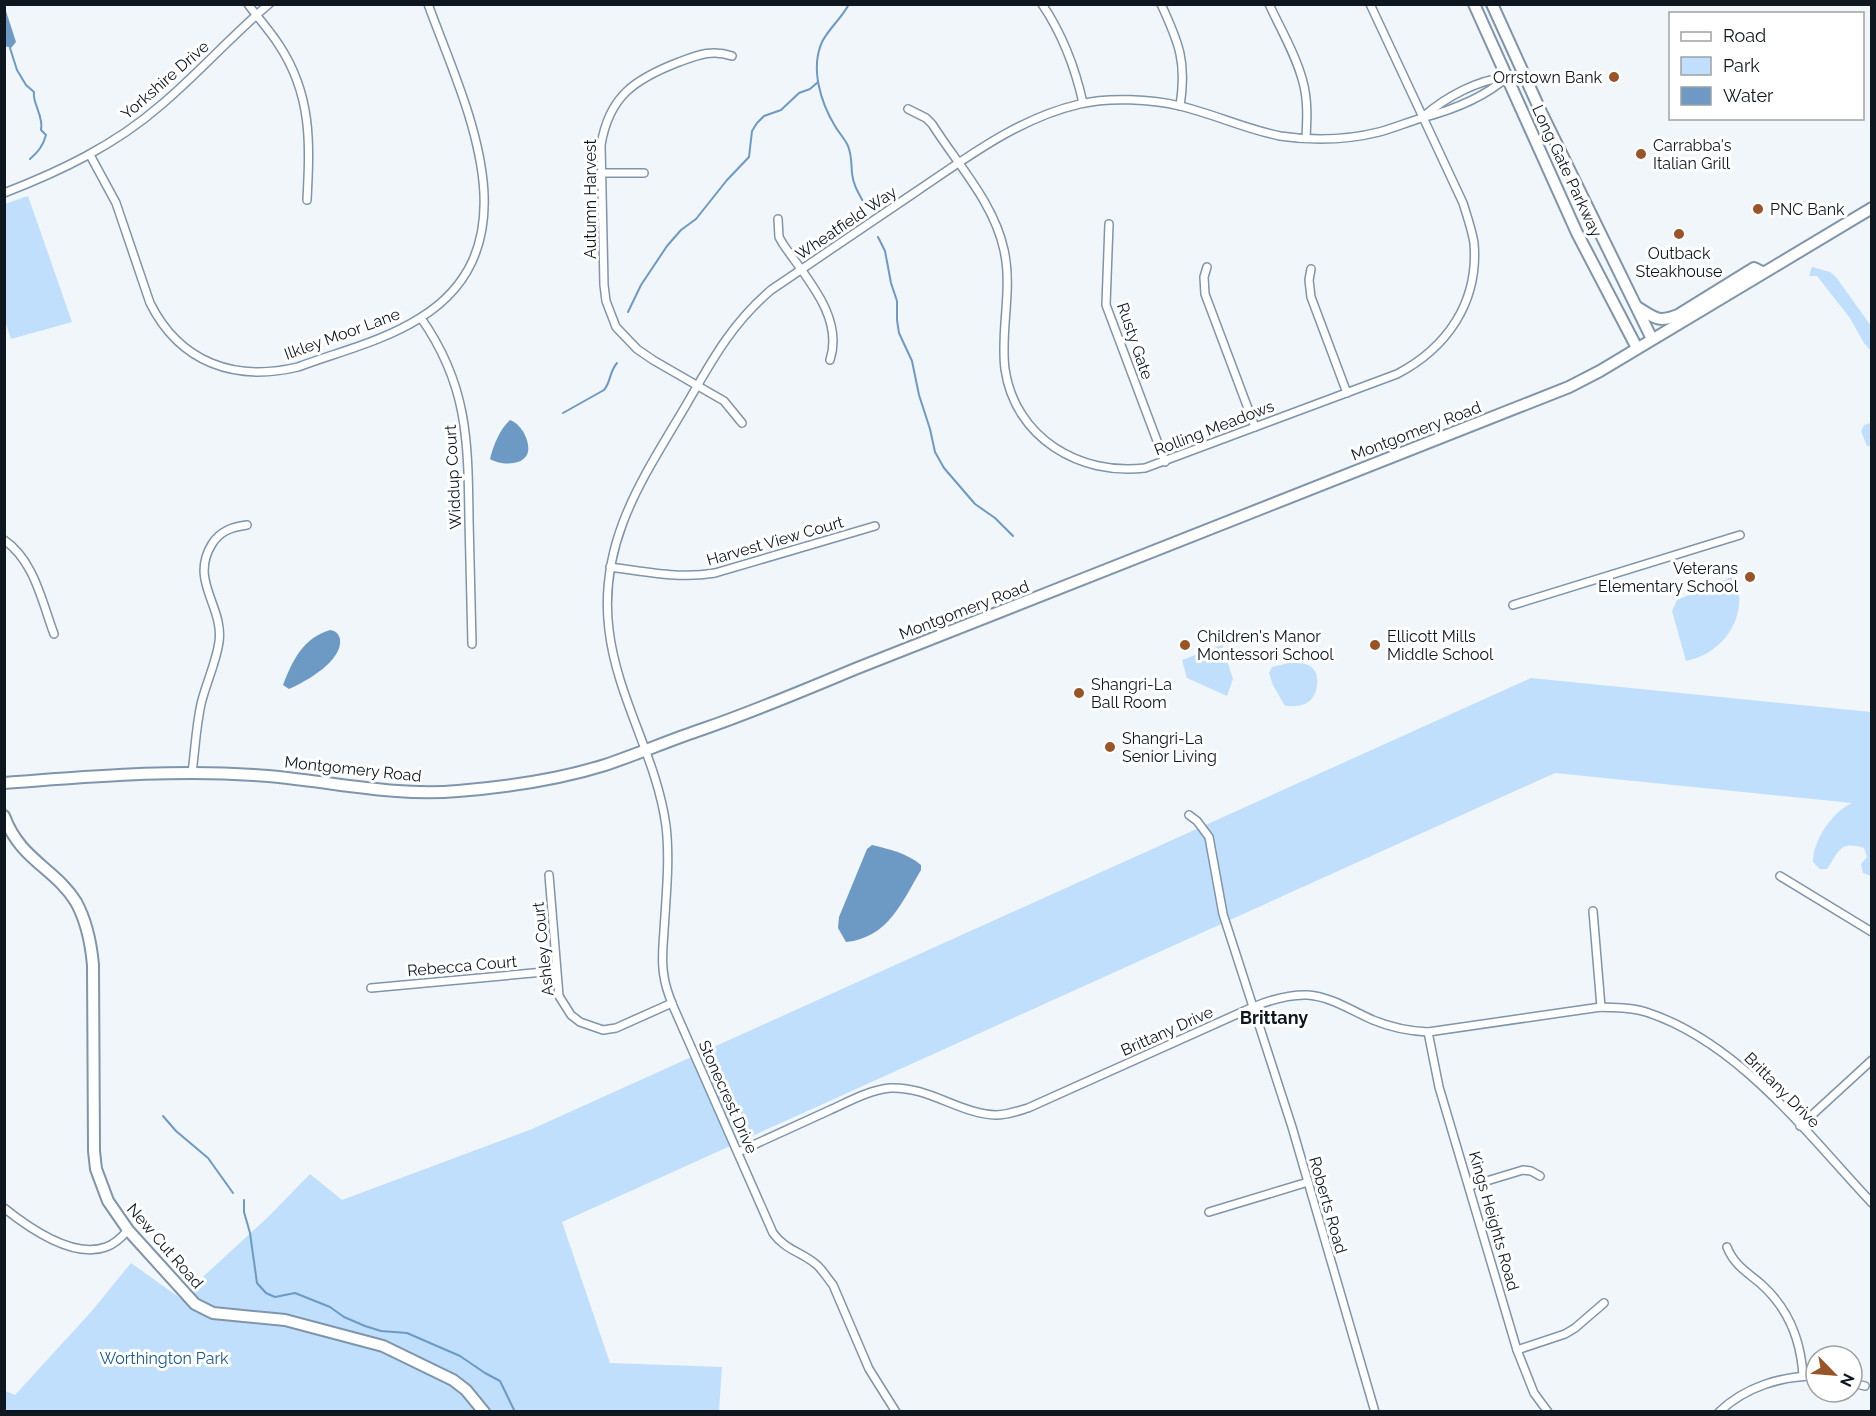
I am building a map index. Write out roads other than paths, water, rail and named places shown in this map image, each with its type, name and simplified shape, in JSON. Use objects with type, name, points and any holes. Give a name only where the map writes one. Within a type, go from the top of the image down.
[{"type":"main road","name":"Long Gate Parkway","points":[[1474,4],[1494,49],[1512,79],[1516,96],[1577,233],[1637,348]]},
{"type":"main road","name":"Long Gate Parkway","points":[[1492,4],[1652,339]]},
{"type":"main road","points":[[1509,42],[1512,79]]},
{"type":"main road","points":[[1494,49],[1522,69],[1512,79]]},
{"type":"main road","points":[[1512,79],[1533,93]]},
{"type":"main road","name":"Montgomery Road","points":[[4,783],[192,773],[288,777],[380,790],[454,792],[536,782],[604,765],[759,709],[866,664],[1569,387],[1872,208]]},
{"type":"main road","points":[[1637,307],[1657,319],[1664,320],[1678,315],[1754,268],[1762,272]]},
{"type":"main road","name":"New Cut Road","points":[[4,816],[20,846],[58,881],[75,901],[84,919],[91,943],[93,965],[96,1169],[108,1201],[128,1230],[188,1297],[203,1309],[213,1313],[285,1320],[383,1346],[453,1380],[466,1389],[484,1412]]},
{"type":"street","points":[[248,4],[288,60],[303,94],[309,131],[307,201]]},
{"type":"street","name":"Yorkshire Drive","points":[[4,193],[60,170],[117,139],[161,106],[269,4]]},
{"type":"street","name":"Ilkley Moor Lane","points":[[90,155],[119,210],[150,303],[158,318],[176,340],[207,361],[244,373],[280,371],[385,336],[422,318],[451,293],[472,262],[484,222],[485,199],[481,161],[471,124],[428,4]]},
{"type":"street","points":[[1042,4],[1066,48],[1077,77],[1083,103]]},
{"type":"street","points":[[1161,4],[1176,36],[1182,60],[1183,85],[1180,106]]},
{"type":"street","points":[[1269,4],[1304,84],[1307,116],[1306,138]]},
{"type":"street","name":"Rolling Meadows","points":[[908,108],[932,124],[988,207],[1004,251],[1007,271],[1005,369],[1016,404],[1026,420],[1053,448],[1084,464],[1131,470],[1145,468],[1397,374],[1428,356],[1450,330],[1467,299],[1474,264],[1472,232],[1462,203],[1370,4]]},
{"type":"street","name":"Autumn Harvest","points":[[732,56],[722,52],[702,53],[653,72],[626,91],[616,102],[604,129],[602,145],[603,285],[610,315],[616,327],[637,349],[724,401],[742,423]]},
{"type":"street","name":"Wheatfield Way","points":[[645,751],[615,663],[609,629],[610,567],[625,514],[640,483],[712,359],[738,321],[771,290],[1005,133],[1030,121],[1083,103],[1133,100],[1180,106],[1260,131],[1325,139],[1361,135],[1396,127],[1422,118],[1438,104],[1490,79],[1512,79]]},
{"type":"street","points":[[602,173],[644,173]]},
{"type":"street","points":[[778,219],[779,237],[820,298],[830,320],[835,344],[830,360]]},
{"type":"street","name":"Rusty Gate","points":[[1109,224],[1106,305],[1165,462]]},
{"type":"street","points":[[1207,267],[1204,277],[1205,294],[1255,427]]},
{"type":"street","points":[[1311,269],[1309,280],[1311,297],[1347,393]]},
{"type":"street","name":"Widdup Court","points":[[422,318],[445,357],[463,409],[468,451],[472,644]]},
{"type":"street","points":[[192,773],[201,705],[219,644],[220,633],[206,587],[203,571],[205,560],[209,550],[221,534],[237,526],[247,525]]},
{"type":"street","name":"Harvest View Court","points":[[610,567],[699,576],[875,526]]},
{"type":"street","points":[[1514,605],[1740,535]]},
{"type":"street","points":[[4,540],[21,554],[30,569],[54,634]]},
{"type":"street","name":"Stonecrest Drive","points":[[645,751],[655,779],[666,825],[667,873],[662,959],[665,985],[773,1233],[788,1248],[817,1265],[825,1273],[833,1286],[869,1369],[896,1412]]},
{"type":"street","name":"Roberts Road","points":[[1189,815],[1197,821],[1209,837],[1223,914],[1308,1182],[1375,1412]]},
{"type":"street","name":"Ashley Court","points":[[549,875],[555,971],[558,996],[564,1006],[580,1022],[603,1030],[616,1028],[672,1003]]},
{"type":"street","points":[[1780,876],[1872,932]]},
{"type":"street","points":[[1593,911],[1601,1007]]},
{"type":"street","name":"Rebecca Court","points":[[371,988],[555,971]]},
{"type":"street","name":"Brittany Drive","points":[[738,1152],[874,1091],[890,1088],[931,1095],[986,1114],[1012,1113],[1028,1108],[1253,1007],[1289,996],[1321,997],[1390,1027],[1428,1032],[1601,1007],[1627,1008],[1645,1011],[1683,1028],[1725,1054],[1763,1086],[1872,1203]]},
{"type":"street","name":"Kings Heights Road","points":[[1428,1032],[1439,1087],[1517,1350],[1534,1393],[1548,1412]]},
{"type":"street","points":[[1800,1125],[1872,1060]]},
{"type":"street","points":[[1470,1186],[1523,1170],[1540,1176]]},
{"type":"street","points":[[1209,1212],[1308,1182]]},
{"type":"street","points":[[4,1208],[45,1236],[82,1249],[95,1250],[107,1247],[128,1230]]},
{"type":"street","points":[[1719,1412],[1742,1394],[1756,1388],[1785,1378],[1803,1376],[1802,1357],[1782,1308],[1772,1294],[1736,1263],[1727,1247]]},
{"type":"street","points":[[1517,1350],[1575,1329],[1604,1303]]},
{"type":"water","points":[[4,5],[16,42],[11,48],[5,46]]},
{"type":"water","points":[[510,420],[524,433],[528,442],[528,452],[526,457],[517,462],[494,461],[490,459],[495,443]]},
{"type":"water","points":[[330,630],[334,631],[340,639],[336,655],[322,670],[296,686],[289,689],[283,685],[290,667],[300,652],[313,639]]},
{"type":"water","points":[[872,845],[910,857],[921,865],[921,870],[900,906],[883,926],[873,934],[846,942],[838,928],[839,917],[867,849]]},
{"type":"waterway","points":[[849,4],[822,42],[817,74],[825,107],[848,146],[856,189],[864,203]]},
{"type":"waterway","points":[[10,48],[17,70],[26,85],[34,92],[41,120],[41,130],[46,135],[40,148],[30,159]]},
{"type":"waterway","points":[[628,312],[641,285],[667,246],[681,230],[696,219],[749,157],[752,131],[757,123],[764,116],[781,110],[799,93],[810,89],[818,82]]},
{"type":"waterway","points":[[878,237],[885,251],[897,301],[899,333],[912,361],[935,452],[944,468],[975,504],[995,518],[1013,536]]},
{"type":"waterway","points":[[563,413],[604,390],[617,363]]},
{"type":"waterway","points":[[163,1116],[176,1131],[208,1158],[233,1193]]},
{"type":"waterway","points":[[244,1200],[244,1212],[250,1233],[257,1283],[266,1293],[275,1297],[295,1293],[330,1307],[344,1317],[365,1326],[381,1331],[407,1333],[460,1356],[500,1381],[515,1412]]},
{"type":"place","name":"Orrstown Bank","points":[[1614,77]]},
{"type":"place","name":"Carrabba's Italian Grill","points":[[1641,154]]},
{"type":"place","name":"PNC Bank","points":[[1758,209]]},
{"type":"place","name":"Outback Steakhouse","points":[[1679,234]]},
{"type":"place","name":"Veterans Elementary School","points":[[1750,577]]},
{"type":"place","name":"Children's Manor Montessori School","points":[[1185,645]]},
{"type":"place","name":"Ellicott Mills Middle School","points":[[1375,645]]},
{"type":"place","name":"Shangri-La Ball Room","points":[[1079,693]]},
{"type":"place","name":"Shangri-La Senior Living","points":[[1110,747]]},
{"type":"district","name":"Brittany","points":[[1274,1017]]},
{"type":"park label","name":"Worthington Park","points":[[164,1358]]}]
